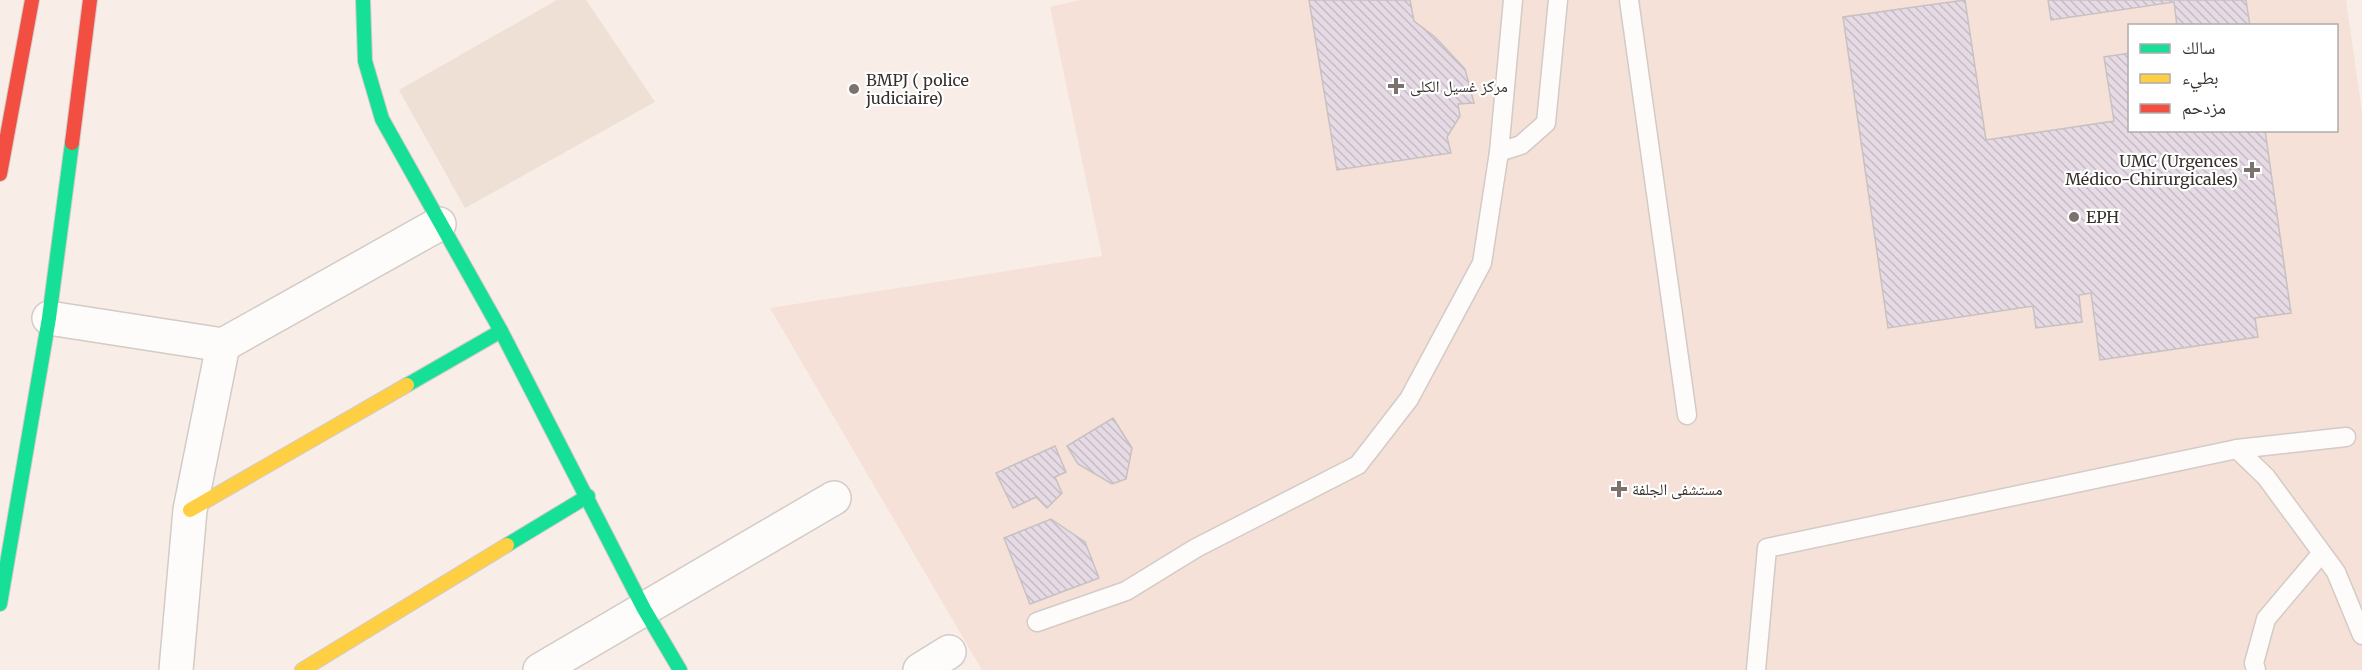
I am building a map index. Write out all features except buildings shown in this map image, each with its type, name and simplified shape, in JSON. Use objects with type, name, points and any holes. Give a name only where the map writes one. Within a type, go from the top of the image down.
[{"type":"street","points":[[0,174],[32,0]]},
{"type":"street","points":[[0,604],[49,318],[90,0]]},
{"type":"street","points":[[363,0],[362,45],[367,82],[382,119],[501,331],[588,496],[644,609],[680,670]]},
{"type":"street","points":[[49,318],[223,345],[439,224]]},
{"type":"street","points":[[190,510],[501,331]]},
{"type":"street","points":[[176,670],[190,510],[223,345]]},
{"type":"street","points":[[302,670],[588,496]]},
{"type":"street","points":[[540,670],[834,498]]},
{"type":"street","points":[[920,670],[949,652]]},
{"type":"lane","points":[[1037,622],[1126,591],[1196,548],[1358,465],[1409,399],[1482,263],[1499,152],[1513,0]]},
{"type":"lane","points":[[1499,152],[1521,145],[1546,123],[1558,0]]},
{"type":"lane","points":[[1629,0],[1687,415]]},
{"type":"lane","points":[[1756,670],[1767,548],[2237,449],[2346,437]]},
{"type":"lane","points":[[2237,449],[2266,477],[2336,572],[2362,635]]},
{"type":"lane","points":[[2256,670],[2254,663],[2266,620],[2321,554]]},
{"type":"shaded area","points":[[557,0],[586,0],[655,102],[465,208],[399,90]]},
{"type":"shaded area","name":"مستشفى الجلفة","points":[[1080,0],[2346,0],[2362,112],[2362,670],[982,670],[770,308],[1102,256],[1050,7]]},
{"type":"traffic: fast","points":[[363,0],[365,61],[382,119],[501,331]]},
{"type":"traffic: fast","points":[[0,604],[49,318],[72,143]]},
{"type":"traffic: fast","points":[[407,385],[501,331],[644,609],[680,670]]},
{"type":"traffic: fast","points":[[507,545],[588,496]]},
{"type":"traffic: slow","points":[[190,510],[407,385]]},
{"type":"traffic: slow","points":[[302,670],[507,545]]},
{"type":"traffic: jam","points":[[0,174],[32,0]]},
{"type":"traffic: jam","points":[[72,143],[90,0]]},
{"type":"place","name":"مركز غسيل الكلى","points":[[1396,86]]},
{"type":"place","name":"BMPJ ( police judiciaire)","points":[[854,89]]},
{"type":"place","name":"UMC (Urgences Médico-Chirurgicales)","points":[[2252,170]]},
{"type":"place","name":"EPH","points":[[2074,217]]},
{"type":"place","name":"مستشفى الجلفة","points":[[1619,489]]}]
